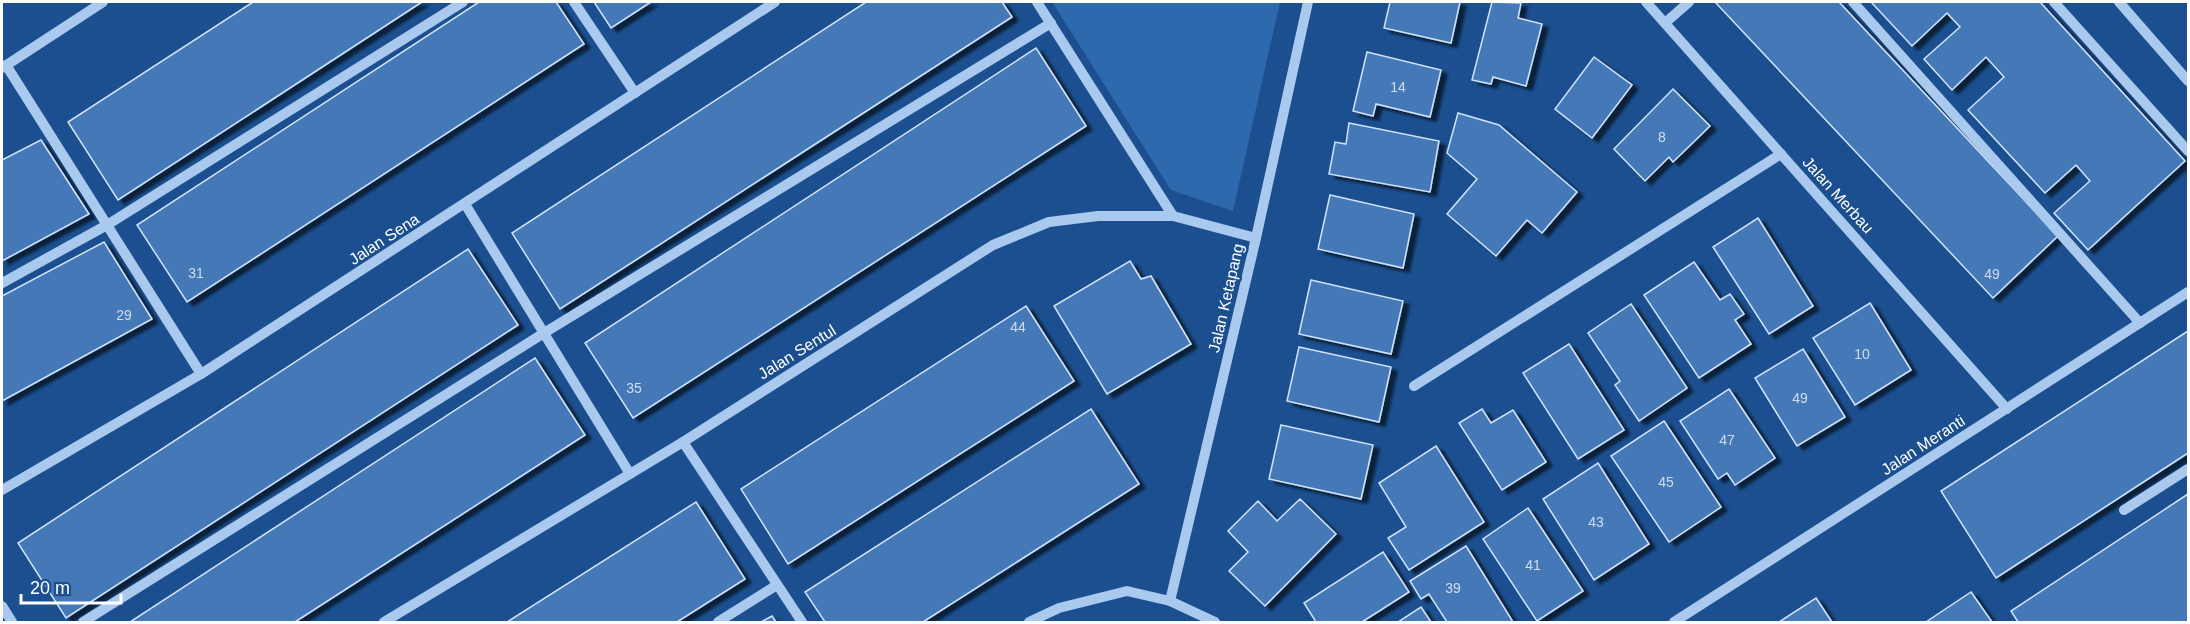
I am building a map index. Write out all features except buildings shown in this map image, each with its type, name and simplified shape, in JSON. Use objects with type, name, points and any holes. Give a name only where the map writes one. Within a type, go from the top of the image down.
[{"type":"street","points":[[103,2],[4,66],[201,374]]},
{"type":"street","points":[[2,283],[107,225],[463,2]]},
{"type":"street","points":[[574,2],[635,93]]},
{"type":"street","name":"Jalan Sena","points":[[2,490],[201,374],[775,2]]},
{"type":"street","points":[[1037,2],[1173,216]]},
{"type":"street","name":"Jalan Ketapang","points":[[1170,601],[1256,238],[1308,2]]},
{"type":"street","name":"Jalan Merbau","points":[[1646,2],[2007,409]]},
{"type":"street","points":[[1665,23],[1689,2]]},
{"type":"street","points":[[1853,2],[2140,323]]},
{"type":"street","points":[[2054,2],[2188,151]]},
{"type":"street","points":[[2119,2],[2188,81]]},
{"type":"street","points":[[84,622],[544,333],[1051,23]]},
{"type":"street","points":[[1414,386],[1781,154]]},
{"type":"street","points":[[465,204],[630,474]]},
{"type":"street","name":"Jalan Sentul","points":[[384,622],[683,442],[993,245],[1049,222],[1098,216],[1173,216],[1256,238]]},
{"type":"street","name":"Jalan Meranti","points":[[1674,622],[2188,292]]},
{"type":"street","points":[[683,442],[801,622]]},
{"type":"street","points":[[2124,510],[2188,469]]},
{"type":"street","points":[[718,622],[777,585]]},
{"type":"street","points":[[1029,622],[1059,609],[1126,591],[1170,601],[1215,622]]},
{"type":"street","points":[[2,606],[12,622]]},
{"type":"shaded area","points":[[1052,2],[1280,2],[1233,211],[1171,190]]}]
